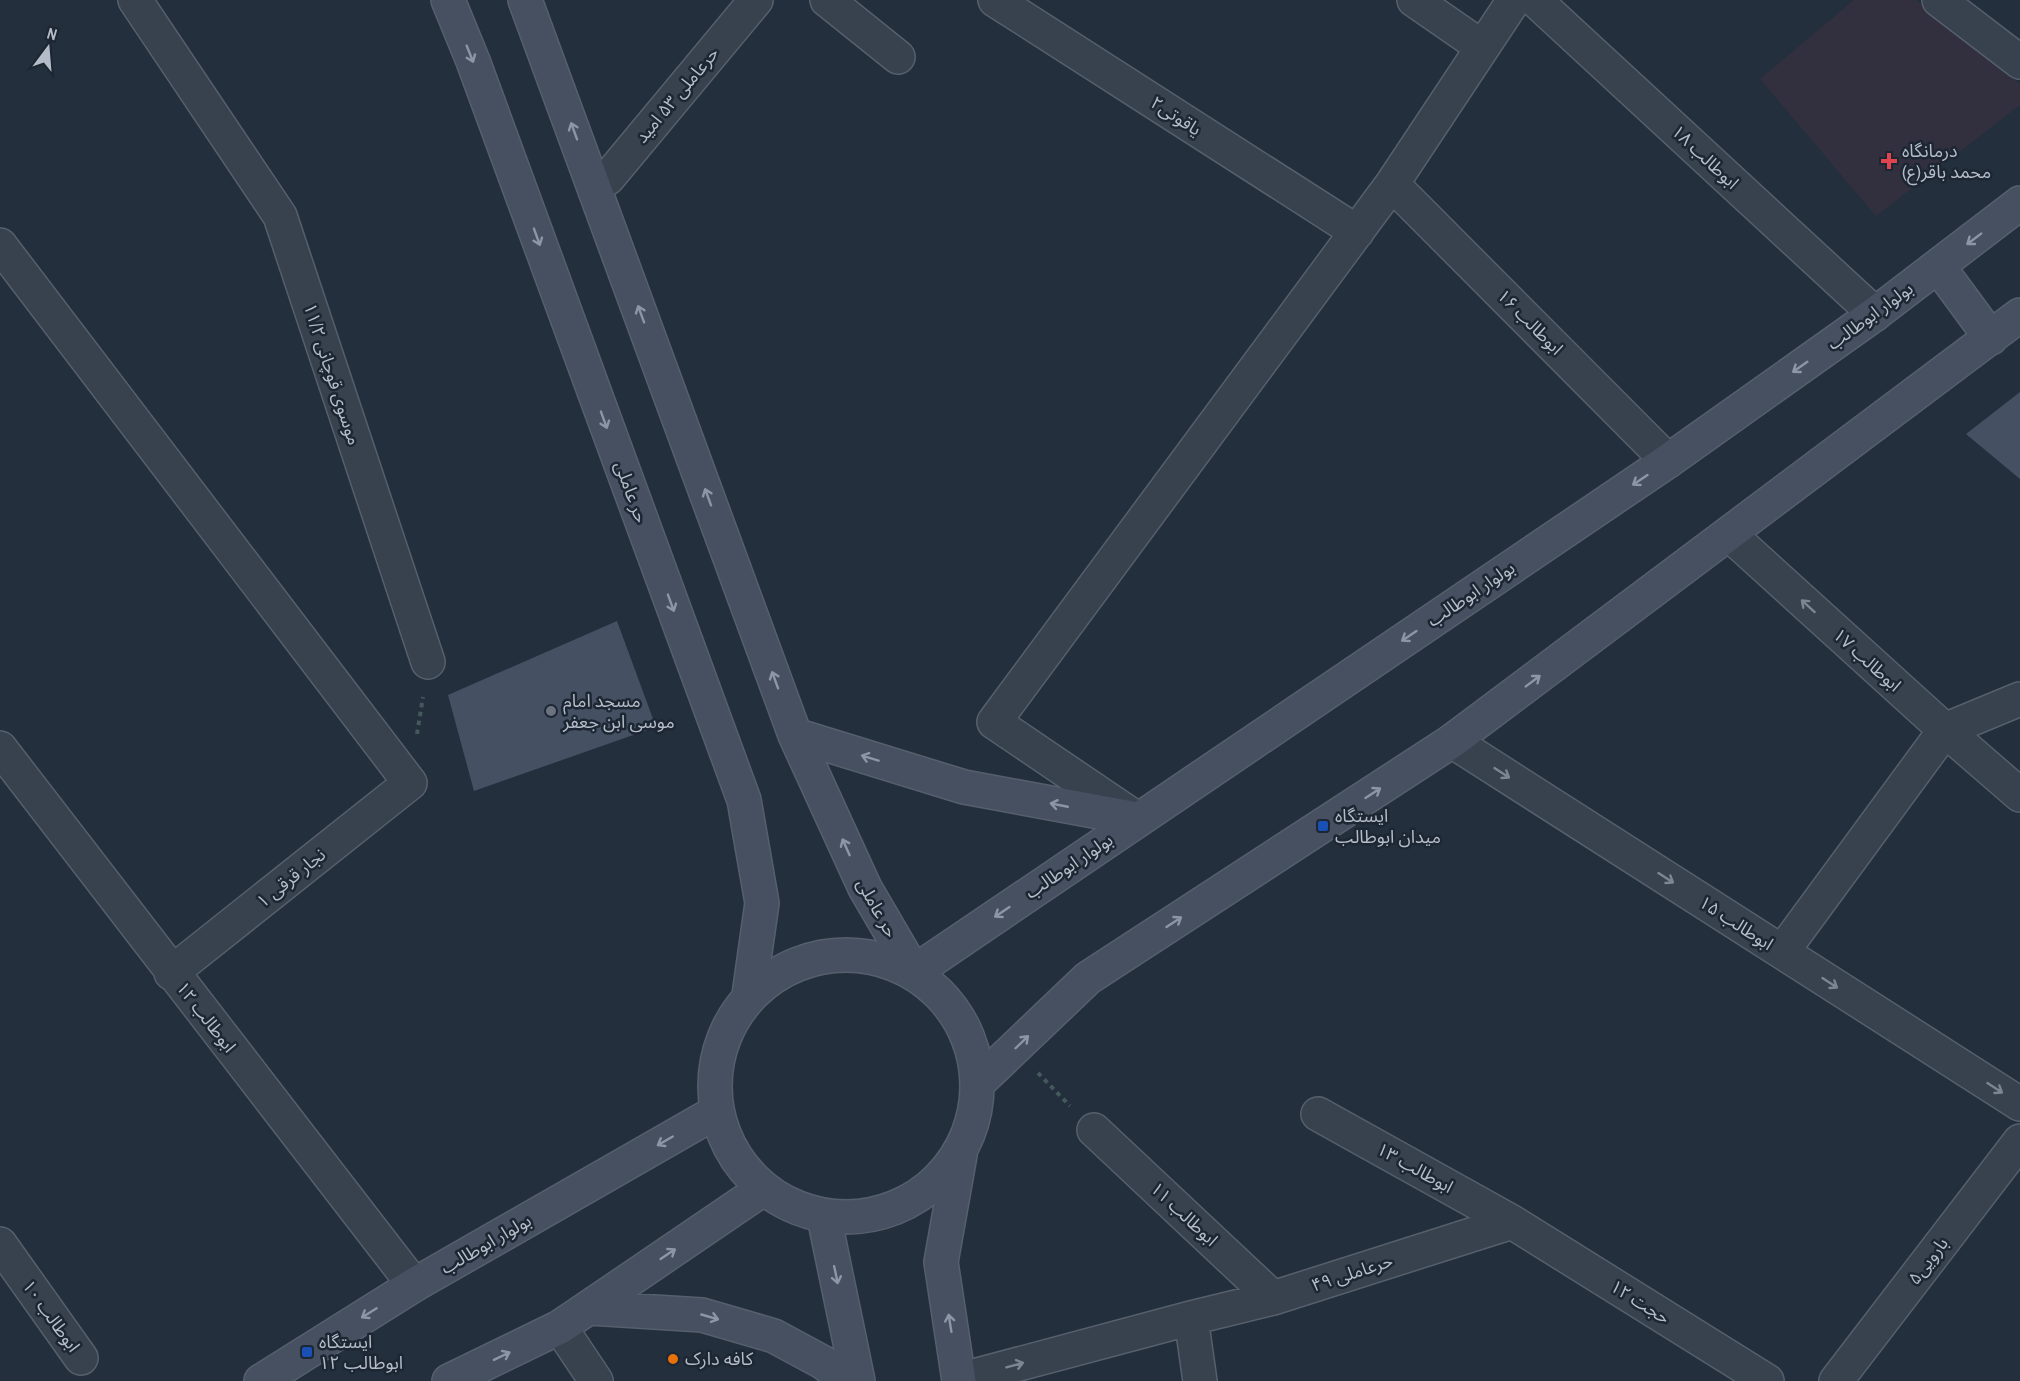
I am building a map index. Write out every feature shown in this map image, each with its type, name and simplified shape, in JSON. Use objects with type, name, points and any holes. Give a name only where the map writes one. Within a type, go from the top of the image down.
[{"type":"main road","name":"حر عاملی","points":[[448,0],[477,72],[744,800],[762,903],[749,995]]},
{"type":"main road","name":"حر عاملی","points":[[525,0],[795,735],[865,888],[914,972]]},
{"type":"main road","name":"بولوار ابوطالب","points":[[914,972],[1668,461],[1875,314],[2020,203]]},
{"type":"main road","points":[[1938,266],[1990,338]]},
{"type":"main road","points":[[979,1082],[1088,978],[1452,741],[2020,315]]},
{"type":"main road","points":[[795,735],[964,786],[1137,819]]},
{"type":"main road","points":[[959,1380],[940,1262],[960,1155],[979,1082],[971,1039],[949,1001],[914,972],[858,953],[798,962],[749,995],[725,1030],[714,1070],[716,1112],[732,1155],[763,1189],[824,1217],[876,1215],[924,1194],[960,1155]]},
{"type":"main road","name":"بولوار ابوطالب","points":[[261,1381],[414,1285],[716,1112]]},
{"type":"main road","points":[[449,1381],[560,1328],[763,1189]]},
{"type":"main road","points":[[824,1217],[858,1381]]},
{"type":"main road","points":[[590,1308],[702,1315],[774,1336],[824,1363],[847,1381]]},
{"type":"street","name":"موسوی قوچانی ۱۱/۲","points":[[135,0],[280,216],[428,662]]},
{"type":"street","name":"حرعاملی ۵۳ امید","points":[[594,186],[608,178],[756,0]]},
{"type":"street","points":[[827,0],[898,57]]},
{"type":"street","name":"یاقوتی۲","points":[[995,0],[1357,232]]},
{"type":"street","points":[[1414,0],[1482,47]]},
{"type":"street","points":[[1137,819],[994,722],[1392,184],[1514,0]]},
{"type":"street","name":"ابوطالب ۱۸","points":[[1535,0],[1875,314]]},
{"type":"street","points":[[1939,0],[2020,62]]},
{"type":"street","name":"ابوطالب ۱۶","points":[[1392,184],[1668,461]]},
{"type":"street","points":[[0,245],[410,783]]},
{"type":"street","name":"ابوطالب ۱۷","points":[[1729,534],[2020,795]]},
{"type":"street","points":[[1782,952],[1945,730],[2020,699]]},
{"type":"street","name":"ابوطالب ۱۵","points":[[1452,741],[2020,1104]]},
{"type":"street","name":"ابوطالب ۱۲","points":[[3,757],[414,1285]]},
{"type":"street","name":"نجار قرقی ۱","points":[[171,973],[410,783]]},
{"type":"street","name":"ابوطالب ۱۳","points":[[1318,1114],[1512,1222]]},
{"type":"street","name":"ابوطالب ۱۱","points":[[1094,1130],[1274,1298]]},
{"type":"street","name":"بارویی۵","points":[[1836,1381],[2020,1141]]},
{"type":"street","name":"حرعاملی ۴۹","points":[[959,1380],[1274,1298],[1512,1222]]},
{"type":"street","name":"حجت ۱۲","points":[[1512,1222],[1767,1381]]},
{"type":"street","name":"ابوطالب ۱۰","points":[[0,1244],[81,1358]]},
{"type":"street","points":[[1191,1318],[1200,1381]]},
{"type":"street","points":[[560,1328],[596,1381]]},
{"type":"path","points":[[410,783],[428,662]]},
{"type":"path","points":[[1014,1049],[1094,1130]]},
{"type":"shaded area","name":"درمانگاه محمد باقر(ع)","points":[[1854,0],[1916,0],[2020,84],[2020,105],[1876,216],[1760,79]]},
{"type":"building","points":[[2020,392],[2020,479],[1966,434]]},
{"type":"building","name":"مسجد امام موسی ابن جعفر","points":[[617,621],[656,727],[474,791],[448,695]]},
{"type":"place","name":"درمانگاه محمد باقر(ع)","points":[[1889,161]]},
{"type":"place","name":"مسجد امام موسی ابن جعفر","points":[[551,711]]},
{"type":"place","name":"ایستگاه میدان ابوطالب","points":[[1323,826]]},
{"type":"place","name":"ایستگاه ابوطالب ۱۲","points":[[307,1352]]},
{"type":"place","name":"کافه دارک","points":[[673,1359]]}]
